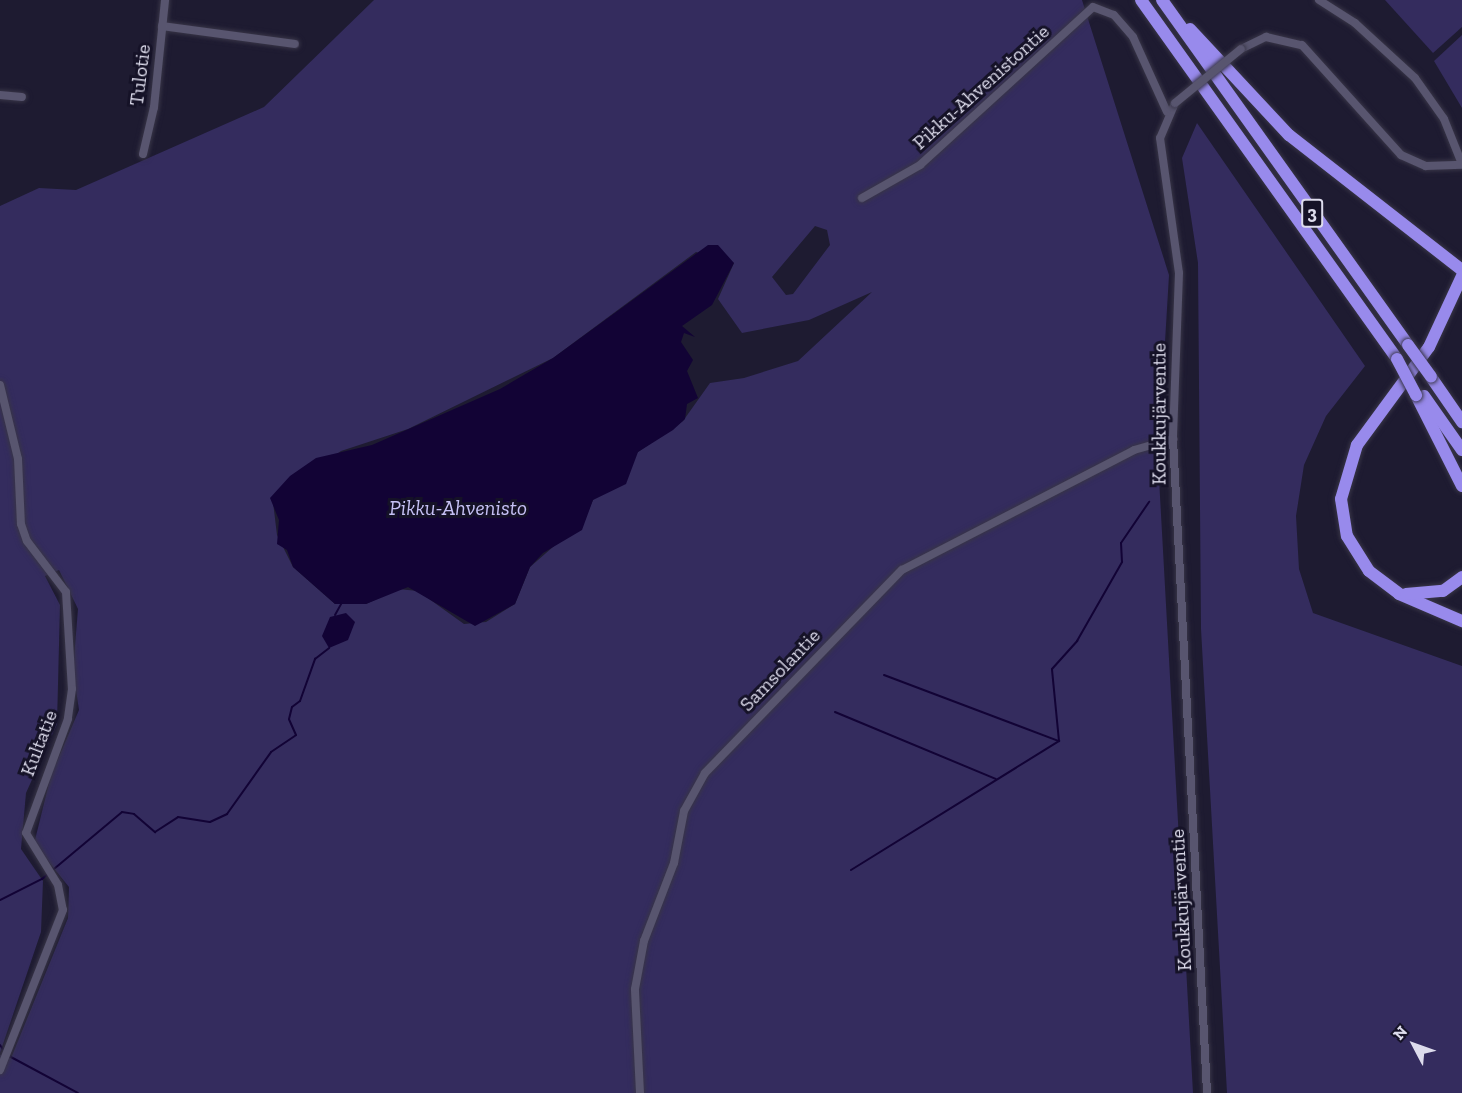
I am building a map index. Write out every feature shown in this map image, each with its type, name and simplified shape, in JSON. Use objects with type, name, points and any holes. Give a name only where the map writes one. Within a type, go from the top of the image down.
[{"type":"highway","name":"3","points":[[1141,0],[1397,359],[1418,393],[1462,450]]},
{"type":"highway","name":"3","points":[[1163,0],[1462,422]]},
{"type":"highway","points":[[1163,0],[1289,135],[1462,270]]},
{"type":"highway","points":[[1462,276],[1442,325],[1367,428],[1344,478],[1341,509],[1351,546],[1369,571],[1399,594],[1462,621]]},
{"type":"highway","points":[[1418,393],[1462,486]]},
{"type":"highway","points":[[1399,594],[1433,594],[1462,577]]},
{"type":"street","name":"Tulotie","points":[[143,153],[165,0]]},
{"type":"street","points":[[1319,0],[1354,23],[1415,78],[1444,120],[1462,165]]},
{"type":"street","name":"Pikku-Ahvenistontie","points":[[862,198],[920,165],[1093,8],[1114,15],[1133,38],[1167,112]]},
{"type":"street","points":[[162,26],[295,44]]},
{"type":"street","name":"Koukkujärventie","points":[[1207,1093],[1173,439],[1179,273],[1160,138],[1167,112],[1241,49],[1266,37],[1302,45],[1401,155],[1426,166],[1462,165]]},
{"type":"street","points":[[0,94],[22,97]]},
{"type":"street","name":"Kultatie","points":[[0,385],[18,459],[21,524],[68,603],[72,704],[26,833],[50,873],[63,910],[8,1055],[0,1070]]},
{"type":"street","name":"Samsolantie","points":[[640,1093],[635,989],[644,941],[674,863],[684,811],[705,772],[902,570],[1134,450],[1173,439]]},
{"type":"shaded area","points":[[374,0],[1082,0],[1169,275],[1158,460],[1193,1093],[0,1093],[0,1055],[11,1058],[68,918],[69,887],[34,844],[51,775],[79,710],[73,670],[78,609],[59,570],[45,576],[60,605],[57,724],[26,793],[21,849],[43,881],[41,932],[0,1053],[0,206],[39,188],[76,190],[264,107]],"holes":[[[815,226],[827,230],[830,245],[793,294],[786,295],[772,277]],[[696,252],[734,263],[718,299],[742,333],[809,320],[872,292],[798,361],[744,378],[710,383],[683,421],[638,452],[593,500],[585,519],[530,567],[515,604],[486,622],[464,624],[418,591],[398,589],[366,604],[335,604],[293,567],[277,535],[273,502],[341,451],[408,429],[553,358]]]},
{"type":"shaded area","points":[[1385,0],[1462,0],[1462,27],[1433,53]]},
{"type":"shaded area","points":[[1462,35],[1462,108],[1434,61]]},
{"type":"shaded area","points":[[1197,123],[1365,366],[1326,416],[1304,465],[1296,516],[1299,569],[1313,613],[1462,666],[1462,1093],[1227,1093],[1201,629],[1198,263],[1182,158]]},
{"type":"water","name":"Pikku-Ahvenisto","points":[[708,245],[718,245],[734,263],[712,305],[682,326],[695,337],[684,333],[681,342],[693,360],[687,371],[698,398],[687,404],[685,419],[673,430],[638,452],[626,484],[593,500],[582,530],[543,553],[530,567],[515,604],[475,626],[408,587],[366,604],[335,604],[293,567],[287,550],[277,544],[279,520],[270,498],[290,476],[316,458],[372,445],[500,389],[553,358]]},
{"type":"water","points":[[346,613],[355,622],[348,640],[329,648],[322,636],[330,617]]},
{"type":"waterway","points":[[1059,741],[1052,669],[1077,641],[1122,562],[1121,543],[1149,502]]},
{"type":"waterway","points":[[335,615],[341,604]]},
{"type":"waterway","points":[[0,900],[42,879],[122,812],[134,814],[155,832],[178,817],[210,822],[227,814],[271,752],[296,735],[289,719],[292,707],[300,701],[315,659],[329,648]]},
{"type":"waterway","points":[[884,675],[1059,741]]},
{"type":"waterway","points":[[835,712],[996,779]]},
{"type":"waterway","points":[[851,870],[1059,741]]},
{"type":"waterway","points":[[0,1045],[5,1052]]},
{"type":"waterway","points":[[9,1056],[78,1093]]}]
